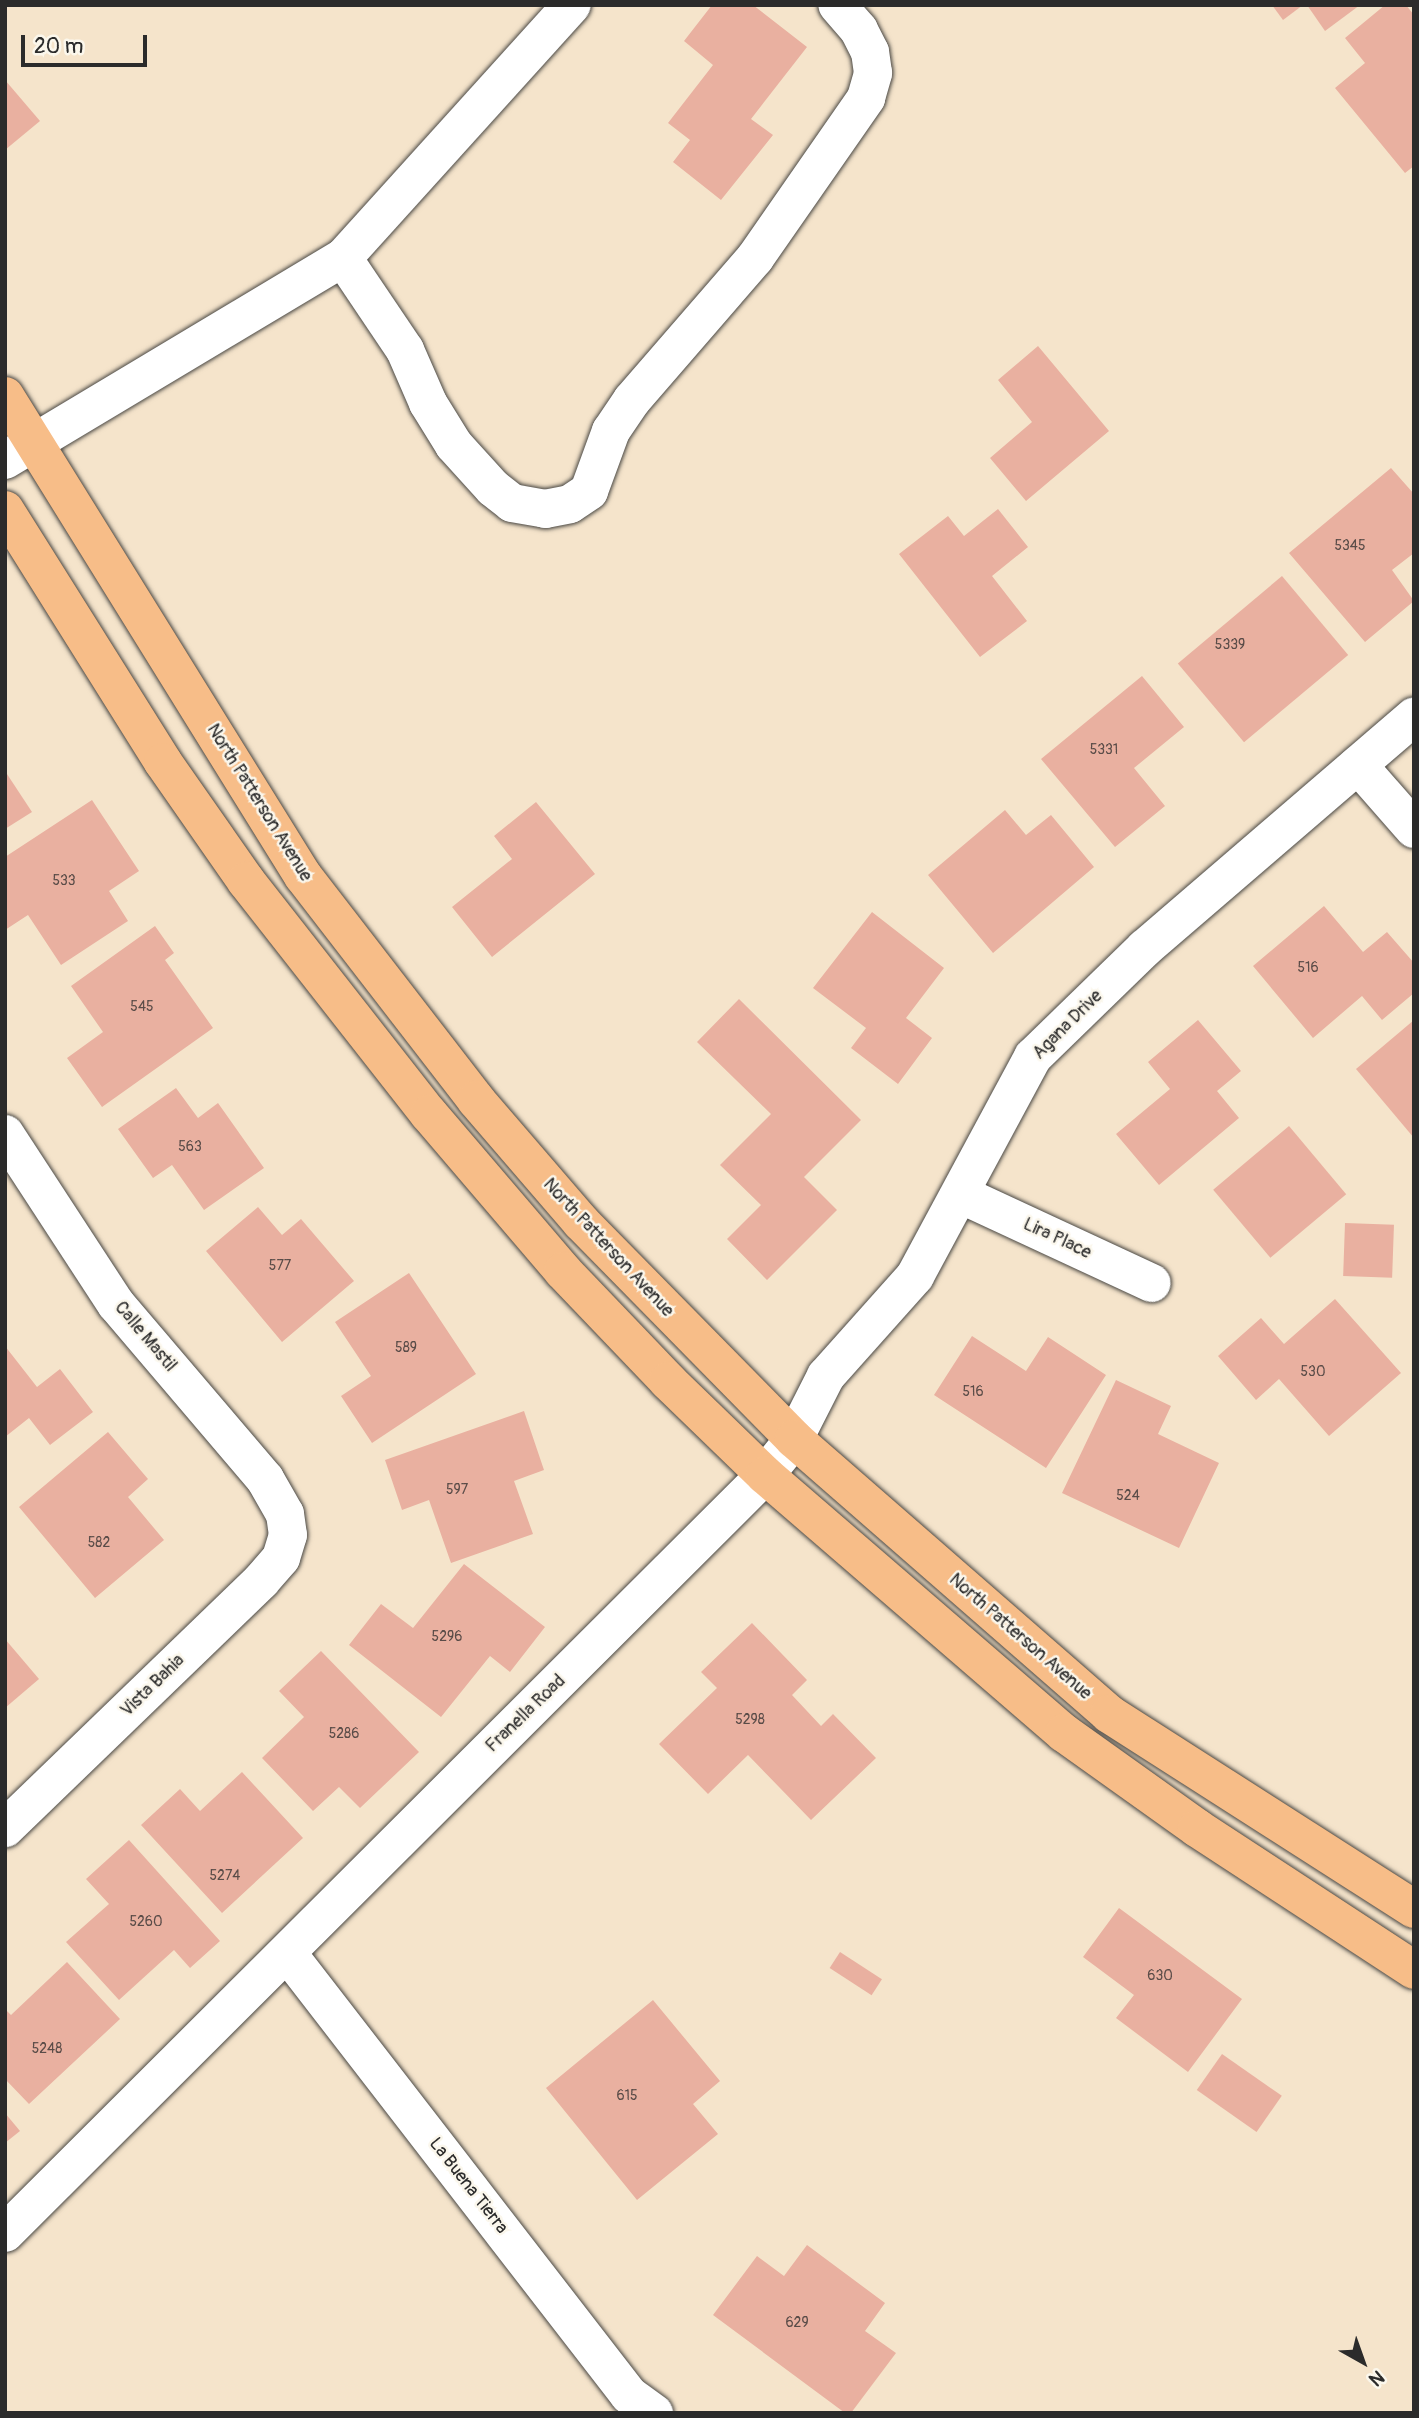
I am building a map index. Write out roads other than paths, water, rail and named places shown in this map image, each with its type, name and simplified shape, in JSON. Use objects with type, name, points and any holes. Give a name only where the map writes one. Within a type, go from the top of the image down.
[{"type":"main road","name":"North Patterson Avenue","points":[[5,396],[20,451],[303,876],[355,947],[476,1100],[581,1222],[794,1439],[1109,1714],[1414,1909]]},
{"type":"main road","points":[[5,510],[163,762],[317,974],[429,1114],[563,1271],[668,1381],[765,1475],[1063,1733],[1197,1828],[1414,1969]]},
{"type":"street","points":[[20,451],[343,258],[572,5]]},
{"type":"street","points":[[343,258],[405,350],[428,403],[454,445],[493,488],[512,503],[545,509],[570,504],[589,491],[611,431],[632,400],[755,258],[866,98],[873,73],[870,52],[859,30],[837,5]]},
{"type":"street","name":"Agana Drive","points":[[765,1475],[794,1439],[814,1393],[915,1276],[962,1195],[1033,1057],[1145,948],[1414,717]]},
{"type":"street","points":[[1358,765],[1414,829]]},
{"type":"street","name":"Calle Mastil","points":[[5,1134],[116,1304],[265,1479],[285,1514],[288,1535]]},
{"type":"street","name":"Lira Place","points":[[962,1195],[1152,1283]]},
{"type":"street","name":"Franella Road","points":[[289,1954],[765,1475]]},
{"type":"street","name":"Vista Bahia","points":[[5,1828],[261,1581],[281,1558],[288,1535]]},
{"type":"street","points":[[5,2233],[289,1954]]},
{"type":"street","name":"La Buena Tierra","points":[[289,1954],[629,2395],[654,2413]]}]
